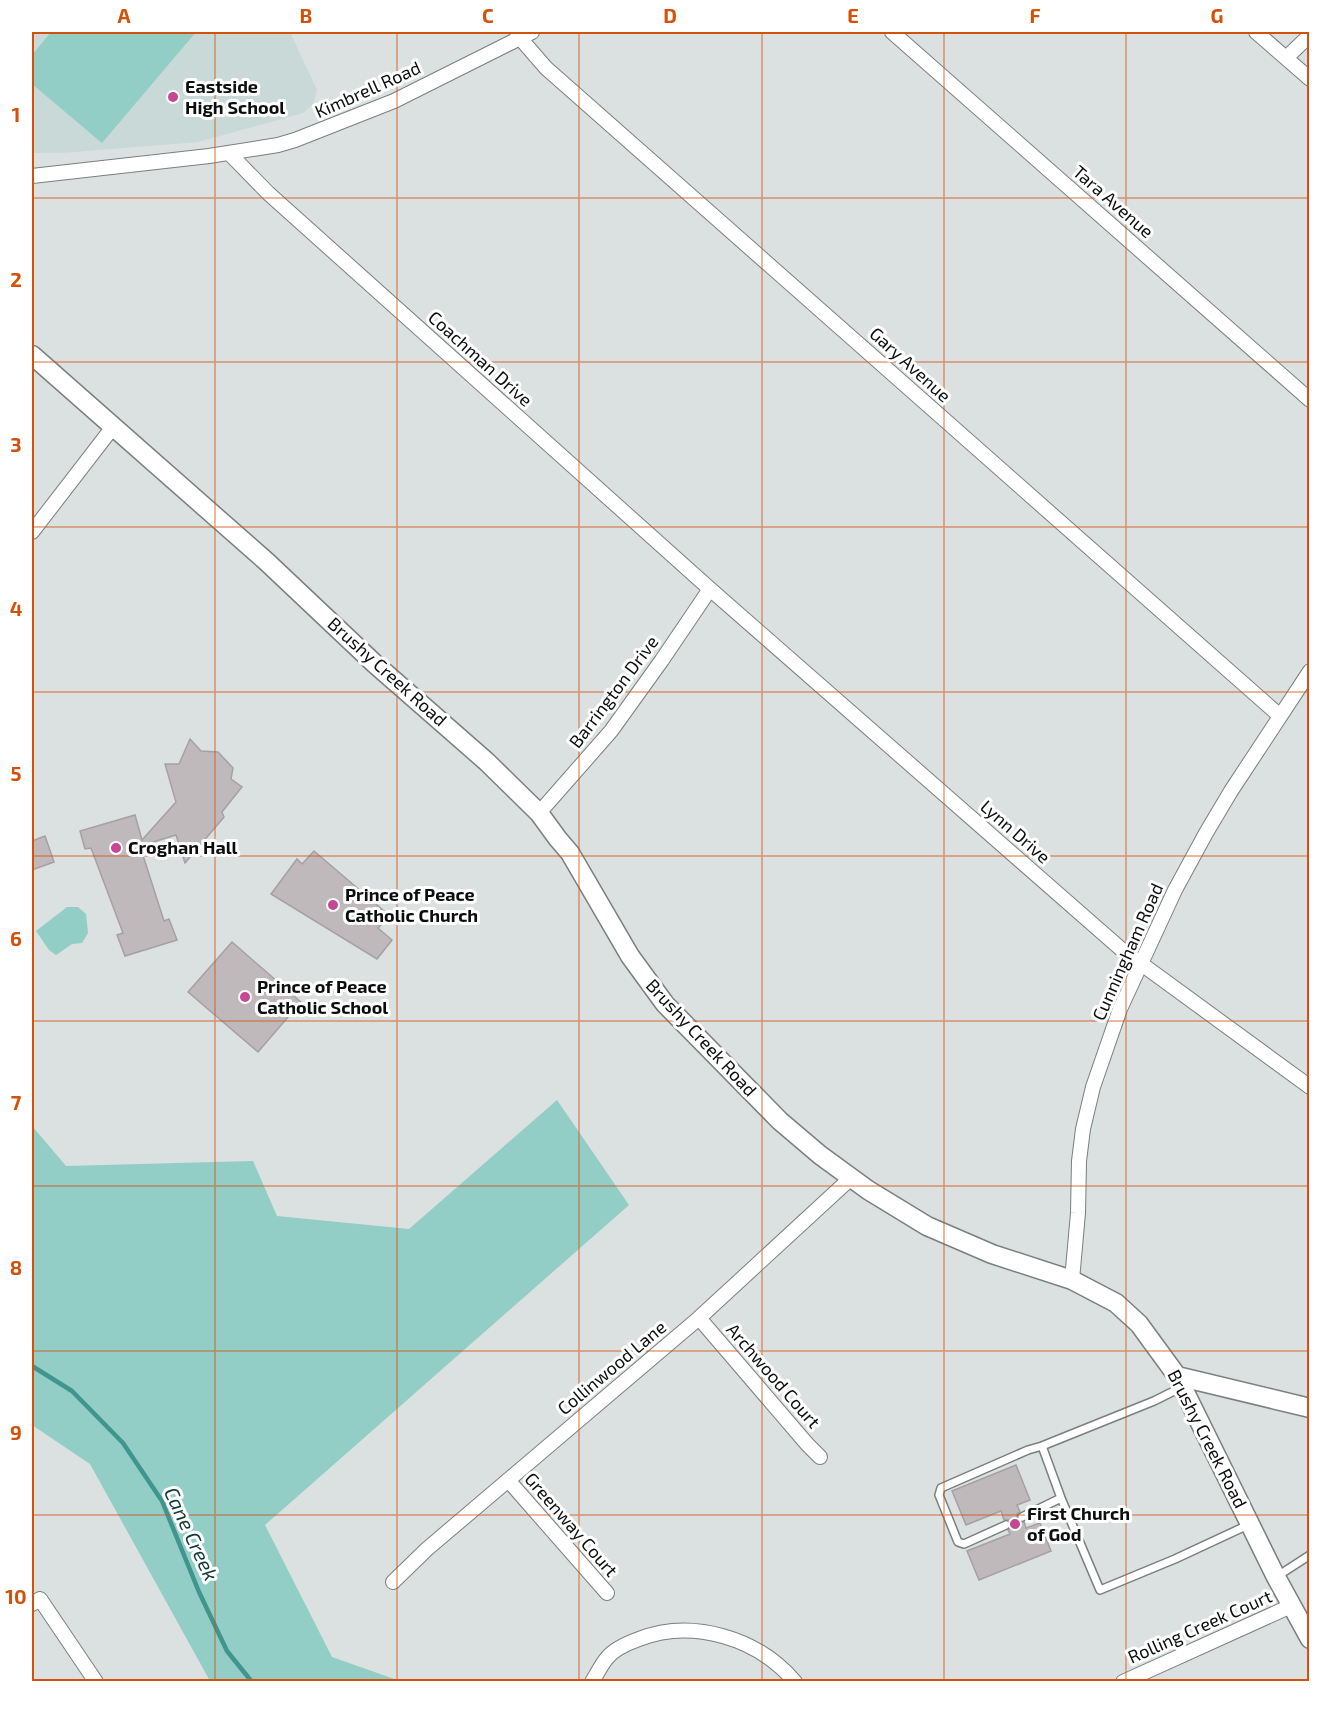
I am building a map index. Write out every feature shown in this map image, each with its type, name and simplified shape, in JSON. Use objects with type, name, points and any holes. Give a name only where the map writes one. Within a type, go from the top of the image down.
[{"type":"street","name":"Tara Avenue","points":[[892,32],[1310,400]]},
{"type":"street","points":[[1256,32],[1310,79]]},
{"type":"street","name":"Kimbrell Road","points":[[32,176],[229,153],[278,145],[320,132],[394,101],[523,34]]},
{"type":"street","name":"Gary Avenue","points":[[523,34],[546,68],[1280,716]]},
{"type":"street","points":[[1286,58],[1310,35]]},
{"type":"street","name":"Coachman Drive","points":[[229,153],[268,193],[710,589]]},
{"type":"street","name":"Brushy Creek Road","points":[[32,355],[267,562],[375,664],[487,762],[539,813],[570,853],[630,956],[666,1004],[780,1121],[820,1155],[900,1211],[992,1254],[1072,1280],[1116,1303],[1139,1324],[1180,1382],[1276,1577],[1310,1639]]},
{"type":"street","points":[[32,532],[36,517],[113,427]]},
{"type":"street","name":"Barrington Drive","points":[[539,813],[611,730],[710,589]]},
{"type":"street","name":"Lynn Drive","points":[[710,589],[1112,941],[1310,1087]]},
{"type":"street","name":"Cunningham Road","points":[[1072,1280],[1083,1129],[1093,1087],[1120,1010],[1175,890],[1206,832],[1310,671]]},
{"type":"street","name":"Collinwood Lane","points":[[393,1582],[427,1549],[699,1318],[851,1178]]},
{"type":"street","name":"Archwood Court","points":[[699,1318],[820,1457]]},
{"type":"street","points":[[1180,1382],[1310,1408]]},
{"type":"street","name":"Greenway Court","points":[[508,1480],[607,1593]]},
{"type":"street","points":[[32,1604],[40,1599],[96,1682]]},
{"type":"street","name":"Rolling Creek Court","points":[[1123,1682],[1291,1606]]},
{"type":"street","points":[[592,1682],[608,1657],[626,1644],[648,1635],[679,1630],[709,1633],[759,1650],[788,1673],[795,1682]]},
{"type":"lane","points":[[1006,1525],[964,1544],[958,1542],[939,1495],[941,1488],[1028,1450],[1154,1401],[1180,1382]]},
{"type":"lane","points":[[1042,1446],[1061,1498],[1100,1590],[1250,1524]]},
{"type":"lane","points":[[1022,1517],[1061,1498]]},
{"type":"lane","points":[[1276,1577],[1310,1555]]},
{"type":"shaded area","name":"Eastside High School","points":[[32,32],[290,32],[317,90],[313,104],[303,113],[198,142],[62,153],[32,153]]},
{"type":"shaded area","points":[[51,32],[196,32],[102,143],[32,84],[32,55]]},
{"type":"shaded area","points":[[67,907],[78,907],[86,914],[88,933],[82,943],[72,944],[56,955],[49,950],[36,931]]},
{"type":"shaded area","points":[[557,1100],[629,1205],[265,1525],[332,1657],[400,1681],[210,1681],[90,1464],[32,1425],[32,1126],[66,1166],[253,1161],[277,1216],[409,1229]]},
{"type":"building","name":"Croghan Hall","points":[[190,739],[201,751],[218,752],[233,768],[231,779],[242,787],[222,812],[224,817],[185,863],[176,835],[140,846],[164,921],[169,919],[177,940],[125,956],[117,935],[123,933],[91,848],[85,849],[80,831],[135,815],[142,840],[176,802],[165,764],[179,764]]},
{"type":"building","points":[[45,836],[54,862],[32,870],[32,841]]},
{"type":"building","name":"Prince of Peace Catholic Church","points":[[314,851],[390,916],[378,928],[392,940],[377,959],[271,894],[297,859],[302,864]]},
{"type":"building","name":"Prince of Peace Catholic School","points":[[232,942],[301,1002],[258,1052],[188,992]]},
{"type":"building","name":"First Church of God","points":[[1016,1465],[1030,1500],[1017,1505],[1020,1512],[1017,1514],[1017,1519],[1019,1522],[1024,1522],[1026,1528],[1040,1523],[1051,1551],[979,1580],[967,1551],[1010,1534],[1008,1530],[1011,1528],[1011,1523],[1009,1520],[1004,1520],[1001,1511],[966,1525],[952,1491]]},
{"type":"waterway","name":"Cane Creek","points":[[32,1366],[72,1391],[123,1443],[162,1501],[199,1592],[227,1651],[252,1682]]},
{"type":"place","name":"Eastside High School","points":[[173,97]]},
{"type":"place","name":"Croghan Hall","points":[[116,848]]},
{"type":"place","name":"Prince of Peace Catholic Church","points":[[333,905]]},
{"type":"place","name":"Prince of Peace Catholic School","points":[[245,997]]},
{"type":"place","name":"First Church of God","points":[[1015,1524]]}]
